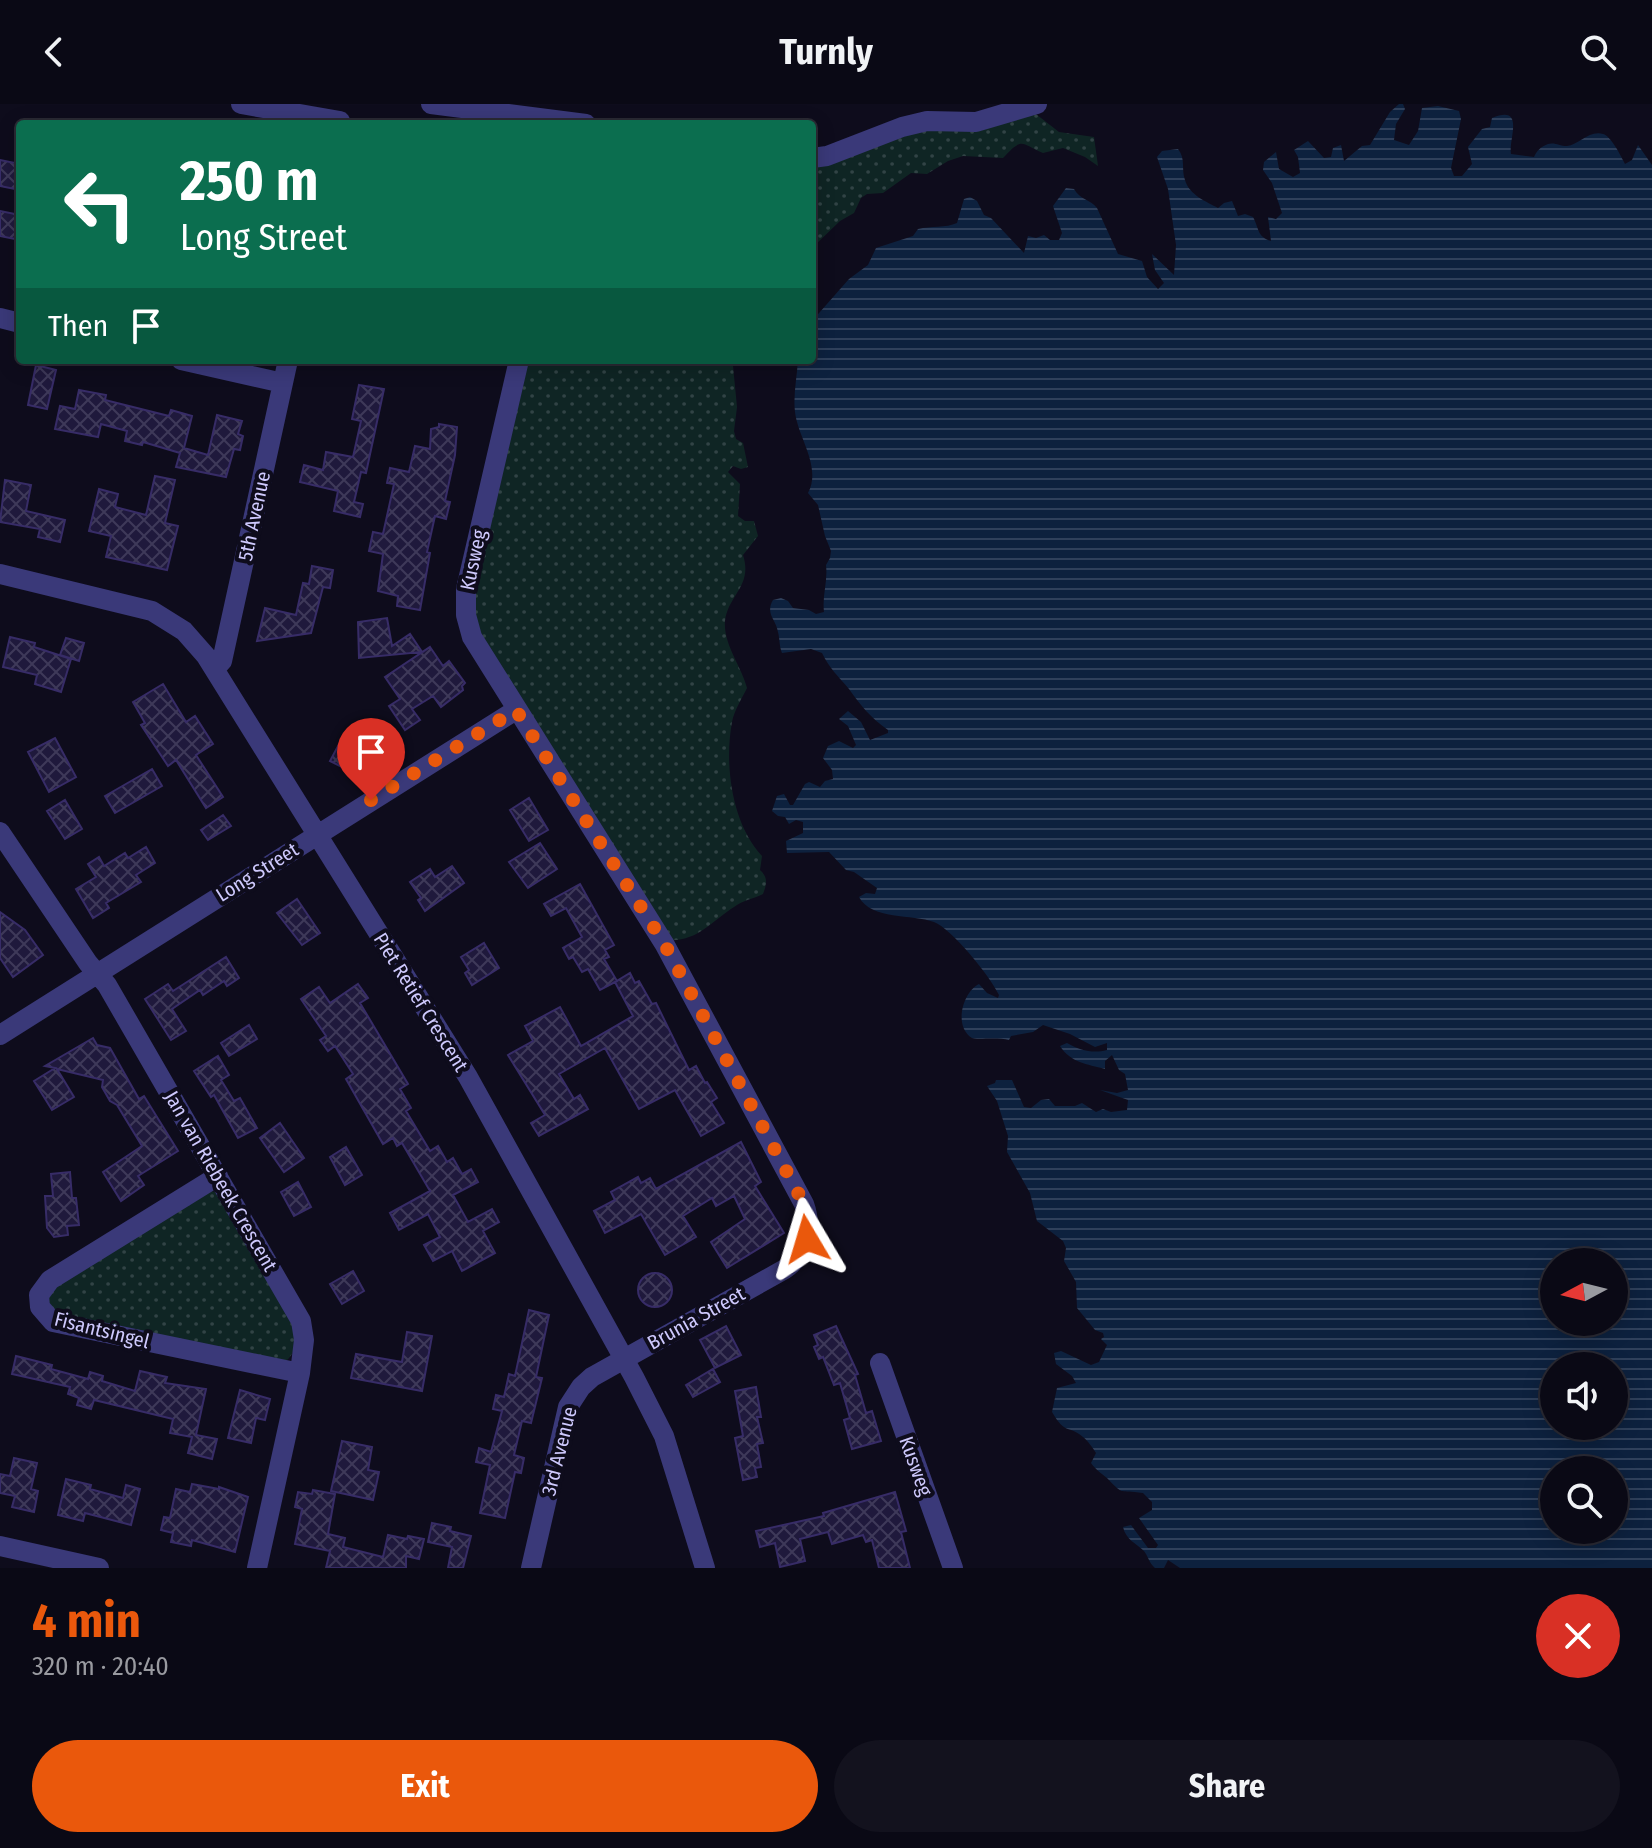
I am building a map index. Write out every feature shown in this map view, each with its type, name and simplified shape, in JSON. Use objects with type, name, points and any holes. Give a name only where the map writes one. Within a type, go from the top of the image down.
[{"type":"street","points":[[241,104],[340,116]]},
{"type":"street","points":[[431,104],[555,120]]},
{"type":"street","points":[[816,157],[927,121],[976,122],[1037,104]]},
{"type":"street","points":[[199,364],[283,383]]},
{"type":"street","name":"5th Avenue","points":[[215,669],[222,661],[287,364]]},
{"type":"street","name":"Kusweg","points":[[518,364],[468,576],[465,602],[468,626],[476,647],[665,945],[804,1204],[808,1221],[804,1248]]},
{"type":"street","name":"Piet Retief Crescent","points":[[0,574],[152,611],[184,631],[215,669],[468,1077],[624,1358],[664,1436],[705,1568]]},
{"type":"street","name":"Long Street","points":[[0,1035],[516,710]]},
{"type":"street","name":"Jan van Riebeek Crescent","points":[[0,832],[107,985],[301,1321],[304,1340],[300,1373],[257,1568]]},
{"type":"street","name":"Fisantsingel","points":[[218,1176],[50,1280],[39,1295],[40,1307],[53,1322],[300,1373]]},
{"type":"street","name":"Brunia Street","points":[[624,1358],[785,1269],[804,1248]]},
{"type":"street","name":"3rd Avenue","points":[[531,1568],[568,1407],[586,1381],[624,1358]]},
{"type":"street","name":"Kusweg","points":[[880,1363],[953,1568]]},
{"type":"street","points":[[0,1546],[99,1568]]},
{"type":"green space","points":[[1032,111],[1059,132],[1094,137],[1098,166],[1063,148],[1043,153],[1022,144],[1003,158],[963,156],[927,174],[911,173],[883,193],[867,194],[861,198],[854,213],[840,221],[816,244],[816,162],[910,130]]},
{"type":"green space","points":[[526,364],[734,364],[737,407],[734,431],[736,439],[743,443],[748,467],[741,469],[733,466],[728,472],[740,484],[738,516],[745,521],[754,521],[758,536],[743,555],[745,575],[725,621],[727,638],[747,688],[732,722],[729,757],[737,811],[752,843],[762,856],[760,870],[766,878],[763,894],[737,905],[696,934],[668,940],[482,643],[475,622],[475,580]]},
{"type":"green space","points":[[211,1191],[215,1192],[291,1311],[294,1347],[289,1359],[283,1363],[60,1318],[44,1297],[46,1291]]},
{"type":"water","points":[[1399,104],[1403,104],[1405,109],[1396,124],[1394,140],[1409,145],[1418,131],[1422,108],[1438,106],[1459,111],[1461,119],[1451,168],[1454,176],[1462,176],[1472,164],[1468,147],[1482,129],[1490,127],[1492,118],[1502,115],[1512,120],[1511,154],[1534,157],[1539,149],[1548,144],[1567,146],[1598,133],[1609,138],[1625,164],[1632,160],[1638,145],[1652,165],[1652,1568],[1180,1568],[1168,1560],[1164,1568],[1155,1568],[1144,1551],[1126,1535],[1123,1527],[1131,1525],[1148,1548],[1156,1548],[1158,1545],[1139,1518],[1152,1510],[1152,1502],[1143,1493],[1122,1491],[1097,1470],[1091,1463],[1096,1453],[1088,1442],[1064,1427],[1052,1412],[1057,1388],[1076,1383],[1056,1364],[1054,1353],[1061,1351],[1091,1365],[1099,1362],[1107,1345],[1101,1339],[1103,1333],[1095,1330],[1077,1308],[1076,1282],[1064,1261],[1066,1248],[1063,1241],[1037,1221],[1030,1193],[1007,1152],[1008,1136],[997,1101],[987,1086],[996,1080],[1012,1080],[1024,1107],[1031,1108],[1041,1100],[1049,1099],[1055,1106],[1082,1103],[1096,1112],[1103,1109],[1111,1112],[1127,1110],[1128,1100],[1100,1090],[1117,1093],[1128,1090],[1125,1074],[1119,1070],[1112,1055],[1105,1061],[1105,1069],[1074,1059],[1060,1046],[1067,1043],[1097,1052],[1107,1050],[1107,1043],[1095,1047],[1043,1025],[1033,1032],[1011,1036],[1009,1040],[972,1038],[966,1033],[962,1018],[968,994],[979,984],[987,993],[998,998],[999,995],[970,954],[934,922],[882,913],[865,904],[859,897],[866,893],[875,894],[877,888],[846,870],[829,852],[787,853],[786,841],[803,833],[803,822],[796,820],[789,824],[785,817],[772,811],[777,796],[784,794],[793,805],[805,784],[809,782],[820,787],[825,781],[833,779],[832,770],[823,758],[828,746],[839,741],[853,748],[856,745],[848,726],[839,719],[848,711],[861,722],[870,740],[888,733],[862,706],[822,653],[811,649],[782,653],[770,609],[773,600],[781,598],[793,608],[816,614],[824,612],[826,565],[831,551],[818,505],[808,493],[812,483],[811,463],[795,406],[798,364],[816,364],[816,316],[849,279],[868,265],[876,248],[913,236],[918,229],[957,223],[964,199],[970,197],[977,201],[984,215],[991,218],[1024,253],[1028,236],[1036,238],[1044,235],[1050,240],[1059,240],[1062,233],[1053,206],[1066,188],[1074,189],[1097,208],[1118,254],[1142,261],[1147,277],[1158,289],[1164,283],[1155,270],[1152,254],[1174,275],[1176,245],[1168,189],[1157,157],[1162,151],[1178,149],[1185,180],[1194,194],[1218,208],[1232,201],[1238,216],[1245,214],[1253,217],[1261,235],[1271,241],[1268,217],[1276,219],[1282,213],[1272,183],[1263,170],[1264,162],[1276,152],[1279,169],[1293,177],[1300,173],[1294,150],[1308,141],[1324,158],[1331,157],[1333,148],[1341,145],[1344,161],[1362,146],[1370,145],[1390,112]]},
{"type":"building","points":[[0,160],[16,163],[16,189],[0,186]]},
{"type":"building","points":[[0,211],[16,214],[16,239],[0,236]]},
{"type":"building","points":[[36,365],[56,370],[47,409],[28,405]]},
{"type":"building","points":[[359,385],[384,389],[366,473],[361,472],[354,502],[363,504],[360,517],[334,511],[338,491],[300,482],[304,465],[323,470],[326,452],[353,457],[361,421],[352,419]]},
{"type":"building","points":[[79,390],[106,395],[105,400],[169,416],[171,410],[192,416],[184,448],[208,455],[217,415],[242,421],[238,434],[243,436],[240,450],[234,449],[226,477],[176,467],[180,453],[143,442],[142,445],[125,441],[127,431],[101,424],[98,437],[55,429],[60,406],[75,409]]},
{"type":"building","points":[[439,424],[457,427],[455,455],[445,501],[450,502],[446,519],[435,516],[420,610],[397,606],[398,596],[378,591],[383,554],[369,551],[373,532],[383,534],[394,484],[387,483],[390,468],[409,472],[415,446],[430,449],[431,429],[439,427]]},
{"type":"building","points":[[155,476],[175,480],[165,523],[178,526],[167,570],[106,557],[111,536],[89,531],[99,489],[118,494],[115,507],[146,515]]},
{"type":"building","points":[[5,480],[31,485],[26,511],[65,520],[60,542],[38,537],[40,529],[0,522]]},
{"type":"building","points":[[312,566],[333,570],[330,588],[323,587],[311,633],[257,641],[265,608],[296,615],[303,583],[309,584]]},
{"type":"building","points":[[387,618],[392,646],[410,634],[422,652],[359,658],[358,622]]},
{"type":"building","points":[[10,637],[35,643],[34,647],[71,659],[61,692],[35,684],[37,675],[3,667]]},
{"type":"building","points":[[66,638],[84,643],[79,661],[60,655]]},
{"type":"building","points":[[430,647],[443,666],[449,661],[465,683],[463,690],[441,707],[433,696],[412,709],[420,720],[405,730],[389,706],[400,699],[385,677]]},
{"type":"building","points":[[163,684],[186,722],[195,716],[213,744],[196,755],[223,797],[206,808],[176,760],[168,766],[141,725],[145,723],[133,702]]},
{"type":"building","points":[[361,721],[380,731],[364,760],[360,758],[346,769],[330,761],[345,733],[349,735],[353,727],[357,729]]},
{"type":"building","points":[[55,738],[76,777],[49,792],[28,752]]},
{"type":"building","points":[[152,769],[162,786],[115,813],[105,796]]},
{"type":"building","points":[[529,798],[548,830],[529,841],[510,810]]},
{"type":"building","points":[[65,800],[82,829],[65,839],[47,811]]},
{"type":"building","points":[[223,815],[231,826],[208,840],[201,830]]},
{"type":"building","points":[[540,843],[557,869],[528,888],[509,862]]},
{"type":"building","points":[[146,847],[155,863],[136,875],[141,882],[106,903],[109,908],[93,918],[76,889],[96,877],[88,864],[99,857],[104,866],[125,853],[128,858]]},
{"type":"building","points":[[452,866],[464,883],[425,911],[418,900],[421,898],[410,882],[430,869],[435,877]]},
{"type":"building","points":[[580,884],[614,945],[605,950],[609,957],[604,959],[617,981],[600,990],[588,969],[582,972],[563,948],[582,937],[566,908],[551,916],[544,904]]},
{"type":"building","points":[[297,899],[320,933],[302,945],[277,913]]},
{"type":"building","points":[[0,912],[25,930],[43,955],[13,977],[0,958]]},
{"type":"building","points":[[484,943],[499,968],[472,985],[465,973],[469,970],[461,957]]},
{"type":"building","points":[[226,957],[239,978],[227,986],[224,981],[203,995],[200,990],[172,1009],[186,1031],[171,1040],[145,999],[168,984],[173,991]]},
{"type":"building","points":[[630,973],[635,983],[639,981],[652,1004],[656,1003],[689,1070],[696,1066],[707,1082],[717,1098],[711,1102],[724,1123],[701,1136],[675,1090],[639,1109],[605,1048],[559,1074],[574,1099],[580,1095],[588,1109],[539,1136],[531,1123],[545,1115],[508,1055],[533,1041],[525,1026],[560,1007],[581,1046],[633,1016],[615,982]]},
{"type":"building","points":[[358,984],[368,998],[360,1003],[408,1084],[400,1089],[411,1108],[406,1111],[430,1151],[438,1146],[447,1162],[453,1158],[462,1174],[471,1169],[478,1182],[453,1195],[468,1222],[492,1209],[499,1222],[483,1231],[495,1253],[462,1271],[452,1251],[433,1261],[424,1245],[440,1237],[428,1214],[399,1230],[390,1213],[430,1191],[402,1143],[397,1146],[393,1138],[383,1144],[346,1079],[353,1074],[335,1046],[328,1051],[320,1040],[326,1036],[301,999],[319,987],[330,1003]]},
{"type":"building","points":[[249,1025],[257,1039],[229,1056],[221,1043]]},
{"type":"building","points":[[93,1038],[97,1045],[110,1048],[139,1099],[144,1096],[178,1151],[138,1176],[144,1185],[121,1201],[103,1172],[142,1146],[117,1105],[110,1101],[102,1087],[103,1080],[57,1069],[74,1097],[52,1110],[34,1081],[55,1068],[45,1066]]},
{"type":"building","points":[[218,1056],[229,1075],[221,1080],[234,1101],[240,1098],[257,1128],[238,1138],[214,1095],[211,1097],[194,1071]]},
{"type":"building","points":[[280,1123],[304,1158],[284,1172],[260,1138]]},
{"type":"building","points":[[741,1142],[761,1182],[755,1186],[784,1233],[727,1268],[711,1242],[745,1219],[734,1196],[716,1206],[712,1198],[683,1216],[696,1237],[665,1255],[641,1214],[605,1233],[594,1211],[615,1200],[611,1192],[638,1177],[641,1183],[650,1178],[656,1189]]},
{"type":"building","points":[[346,1147],[362,1175],[345,1185],[330,1157]]},
{"type":"building","points":[[70,1172],[79,1225],[67,1226],[68,1235],[54,1237],[47,1228],[45,1196],[53,1196],[51,1174]]},
{"type":"building","points":[[298,1182],[311,1207],[294,1216],[281,1192]]},
{"type":"building","points":[[353,1271],[364,1291],[342,1304],[330,1284]]},
{"type":"building","points":[[655,1273],[667,1278],[672,1290],[667,1302],[655,1307],[643,1302],[638,1290],[643,1278]]},
{"type":"building","points":[[529,1310],[549,1315],[536,1377],[542,1378],[531,1423],[522,1421],[514,1455],[524,1458],[521,1473],[515,1472],[505,1518],[480,1513],[490,1465],[476,1462],[479,1448],[491,1452],[502,1411],[493,1409],[496,1395],[504,1397],[509,1374],[515,1376]]},
{"type":"building","points":[[726,1326],[741,1355],[715,1368],[700,1340]]},
{"type":"building","points":[[836,1326],[858,1374],[855,1375],[866,1413],[872,1411],[881,1441],[852,1449],[844,1420],[850,1418],[840,1383],[834,1385],[823,1357],[819,1359],[814,1347],[818,1345],[814,1335]]},
{"type":"building","points":[[407,1332],[432,1336],[422,1391],[351,1378],[356,1354],[402,1362]]},
{"type":"building","points":[[16,1356],[88,1379],[90,1372],[103,1376],[102,1381],[135,1391],[140,1371],[167,1377],[165,1383],[206,1389],[196,1435],[217,1439],[212,1459],[188,1453],[192,1437],[170,1433],[173,1419],[94,1400],[91,1409],[77,1405],[79,1398],[68,1394],[70,1387],[12,1374]]},
{"type":"building","points":[[713,1369],[720,1382],[693,1397],[686,1385]]},
{"type":"building","points":[[756,1387],[761,1417],[757,1417],[763,1443],[757,1444],[761,1467],[755,1468],[757,1477],[743,1480],[735,1438],[743,1436],[735,1391]]},
{"type":"building","points":[[240,1390],[270,1399],[265,1420],[256,1418],[251,1443],[228,1438]]},
{"type":"building","points":[[342,1441],[372,1447],[368,1470],[379,1472],[373,1500],[331,1491]]},
{"type":"building","points":[[14,1458],[37,1463],[31,1489],[38,1491],[34,1512],[12,1507],[15,1496],[0,1493],[0,1474],[10,1476]]},
{"type":"building","points":[[66,1479],[123,1498],[126,1485],[140,1489],[131,1525],[85,1513],[83,1521],[58,1515]]},
{"type":"building","points":[[192,1484],[219,1487],[248,1497],[235,1552],[192,1540],[191,1546],[171,1542],[173,1533],[161,1530],[164,1517],[170,1518],[176,1489],[190,1492]]},
{"type":"building","points":[[313,1490],[335,1494],[328,1534],[345,1538],[343,1547],[383,1557],[388,1535],[407,1539],[408,1536],[424,1539],[419,1559],[406,1556],[406,1568],[326,1568],[330,1551],[295,1544],[302,1509],[295,1507],[298,1492],[312,1494]]},
{"type":"building","points":[[895,1492],[906,1531],[901,1532],[910,1568],[879,1568],[872,1540],[866,1542],[863,1535],[832,1544],[828,1532],[800,1539],[805,1561],[780,1567],[775,1543],[760,1547],[756,1531],[824,1516],[823,1513]]},
{"type":"building","points":[[432,1523],[471,1536],[463,1568],[448,1568],[452,1547],[428,1542]]},
{"type":"route","points":[[371,800],[516,710],[665,945],[804,1204],[808,1221],[807,1239]]}]
